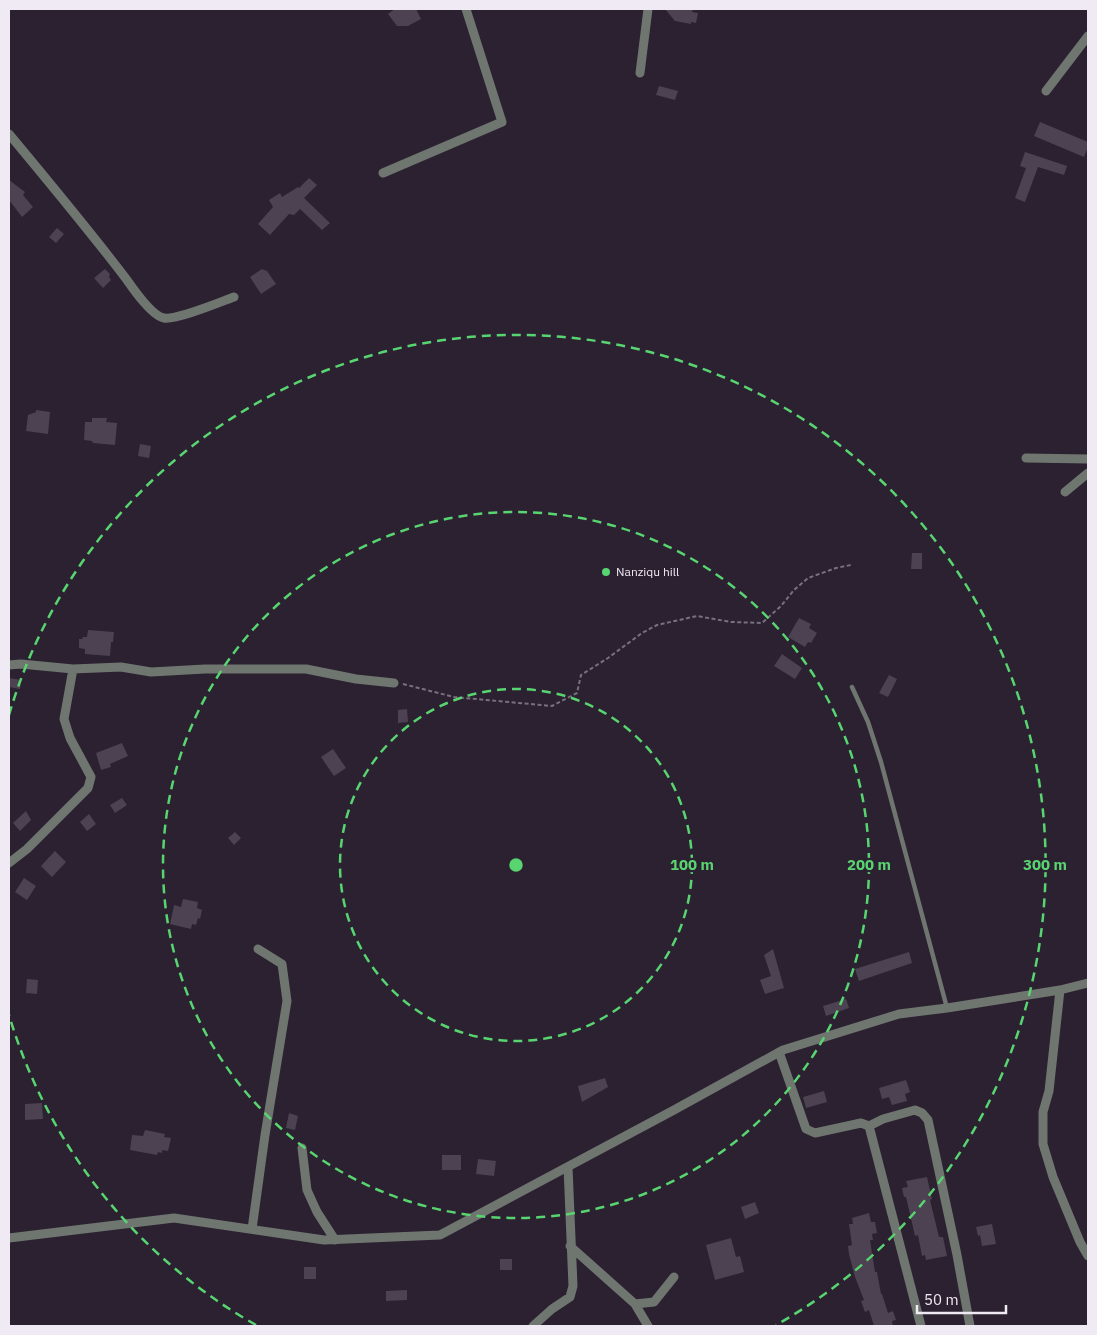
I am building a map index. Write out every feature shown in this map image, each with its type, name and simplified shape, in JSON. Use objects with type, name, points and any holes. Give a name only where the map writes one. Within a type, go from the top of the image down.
[{"type":"street","points":[[383,173],[502,122],[466,9]]},
{"type":"street","points":[[640,73],[648,9]]},
{"type":"street","points":[[1046,91],[1088,36]]},
{"type":"street","points":[[9,134],[90,231],[141,298],[158,316],[165,318],[181,315],[234,297]]},
{"type":"street","points":[[1026,458],[1088,459]]},
{"type":"street","points":[[1065,492],[1088,473]]},
{"type":"street","points":[[9,665],[21,664],[73,669],[121,667],[151,672],[205,669],[306,669],[356,679],[394,683]]},
{"type":"street","points":[[9,863],[27,849],[88,788],[91,777],[70,738],[64,719],[73,669]]},
{"type":"street","points":[[252,1229],[287,1000],[282,964],[258,949]]},
{"type":"street","points":[[9,1238],[174,1218],[324,1240],[440,1235],[779,1052],[899,1014],[1060,990],[1088,983]]},
{"type":"street","points":[[1060,990],[1049,1091],[1042,1112],[1043,1144],[1053,1177],[1080,1242],[1088,1256]]},
{"type":"street","points":[[779,1052],[806,1128],[815,1133],[862,1123],[869,1126],[883,1119],[915,1110],[928,1120],[970,1326]]},
{"type":"street","points":[[869,1126],[921,1326]]},
{"type":"street","points":[[302,1148],[307,1190],[317,1212],[335,1240]]},
{"type":"street","points":[[533,1326],[552,1309],[570,1297],[573,1286],[568,1167]]},
{"type":"street","points":[[570,1246],[635,1304],[648,1326]]},
{"type":"street","points":[[635,1304],[654,1302],[674,1277]]},
{"type":"lane","points":[[852,688],[868,722],[881,762],[947,1008]]},
{"type":"path","points":[[394,683],[454,697],[552,706],[576,693],[581,676],[642,633],[657,625],[697,616],[731,622],[762,623],[808,578],[851,565]]},
{"type":"building","points":[[395,9],[416,9],[421,19],[408,26],[397,26],[388,14]]},
{"type":"building","points":[[665,9],[693,9],[692,12],[698,13],[696,23],[675,21]]},
{"type":"building","points":[[659,86],[678,91],[675,100],[656,95]]},
{"type":"building","points":[[1040,122],[1088,142],[1084,157],[1034,136]]},
{"type":"building","points":[[1025,152],[1067,166],[1064,175],[1038,167],[1025,202],[1015,198],[1026,168],[1020,166]]},
{"type":"building","points":[[309,178],[317,185],[304,198],[330,223],[322,230],[300,209],[294,215],[289,214],[270,235],[258,224],[273,207],[269,200],[280,193],[282,197],[299,188]]},
{"type":"building","points":[[9,180],[25,192],[23,195],[33,207],[22,217],[9,200]]},
{"type":"building","points":[[57,228],[64,234],[56,243],[49,237]]},
{"type":"building","points":[[105,269],[110,274],[111,280],[103,288],[94,278]]},
{"type":"building","points":[[262,269],[267,271],[276,284],[261,294],[250,277]]},
{"type":"building","points":[[36,410],[50,412],[48,434],[26,431],[28,415],[36,412]]},
{"type":"building","points":[[92,418],[107,418],[106,422],[117,423],[115,445],[93,443],[92,441],[84,440],[85,422],[92,422]]},
{"type":"building","points":[[140,444],[151,446],[149,458],[138,456]]},
{"type":"building","points":[[912,553],[922,553],[922,569],[911,569]]},
{"type":"building","points":[[799,618],[811,624],[809,628],[817,633],[811,643],[808,642],[805,647],[788,637]]},
{"type":"building","points":[[88,630],[114,632],[110,656],[85,654],[85,649],[79,648],[79,639],[87,637]]},
{"type":"building","points":[[782,654],[802,668],[795,679],[774,666]]},
{"type":"building","points":[[889,675],[897,679],[888,697],[879,693]]},
{"type":"building","points":[[9,678],[21,680],[20,689],[9,687]]},
{"type":"building","points":[[407,709],[408,722],[398,723],[398,710]]},
{"type":"building","points":[[122,743],[128,756],[110,764],[111,767],[101,770],[96,753]]},
{"type":"building","points":[[333,749],[346,768],[334,776],[321,757]]},
{"type":"building","points":[[122,798],[127,805],[115,813],[110,805]]},
{"type":"building","points":[[26,811],[31,820],[20,831],[13,823]]},
{"type":"building","points":[[89,814],[96,824],[87,831],[80,822]]},
{"type":"building","points":[[235,832],[241,838],[234,845],[228,838]]},
{"type":"building","points":[[55,851],[66,862],[52,877],[41,866]]},
{"type":"building","points":[[24,878],[36,886],[27,900],[15,892]]},
{"type":"building","points":[[183,899],[198,902],[197,908],[202,910],[200,919],[198,918],[196,925],[192,924],[191,929],[170,924],[174,905],[181,907]]},
{"type":"building","points":[[773,949],[784,988],[765,994],[760,980],[771,976],[764,955]]},
{"type":"building","points":[[909,952],[912,963],[859,981],[855,969]]},
{"type":"building","points":[[27,979],[38,980],[37,994],[26,993]]},
{"type":"building","points":[[846,999],[849,1008],[826,1016],[823,1006]]},
{"type":"building","points":[[605,1078],[608,1087],[582,1102],[578,1086]]},
{"type":"building","points":[[906,1080],[910,1092],[905,1094],[907,1101],[892,1105],[889,1097],[882,1099],[879,1088]]},
{"type":"building","points":[[824,1091],[827,1102],[806,1108],[803,1097]]},
{"type":"building","points":[[42,1103],[43,1119],[25,1120],[25,1104]]},
{"type":"building","points":[[289,1113],[298,1116],[295,1130],[286,1128]]},
{"type":"building","points":[[145,1130],[165,1134],[164,1137],[171,1138],[168,1151],[162,1150],[162,1153],[158,1152],[157,1155],[130,1150],[132,1135],[143,1136]]},
{"type":"building","points":[[442,1155],[461,1155],[461,1170],[442,1170]]},
{"type":"building","points":[[478,1159],[496,1161],[494,1176],[476,1174]]},
{"type":"building","points":[[927,1177],[932,1199],[930,1200],[939,1237],[943,1237],[947,1256],[926,1260],[925,1255],[922,1256],[918,1235],[915,1236],[906,1197],[904,1197],[902,1188],[908,1187],[906,1181]]},
{"type":"building","points":[[755,1202],[759,1213],[745,1219],[741,1207]]},
{"type":"building","points":[[869,1213],[871,1222],[875,1222],[877,1233],[872,1234],[873,1240],[870,1240],[875,1272],[877,1272],[881,1294],[888,1313],[893,1311],[896,1320],[892,1321],[893,1326],[874,1326],[869,1310],[865,1312],[861,1301],[864,1300],[849,1254],[848,1246],[852,1245],[849,1224],[853,1224],[852,1218]]},
{"type":"building","points":[[992,1224],[996,1244],[982,1246],[976,1227]]},
{"type":"building","points":[[731,1238],[736,1257],[740,1256],[744,1272],[715,1280],[706,1245]]},
{"type":"building","points":[[500,1259],[512,1259],[512,1270],[500,1270]]},
{"type":"building","points":[[304,1267],[316,1267],[316,1279],[304,1279]]},
{"type":"building","points":[[407,1290],[407,1300],[386,1301],[386,1291]]},
{"type":"place","name":"Nanziqu hill","points":[[606,572]]}]
